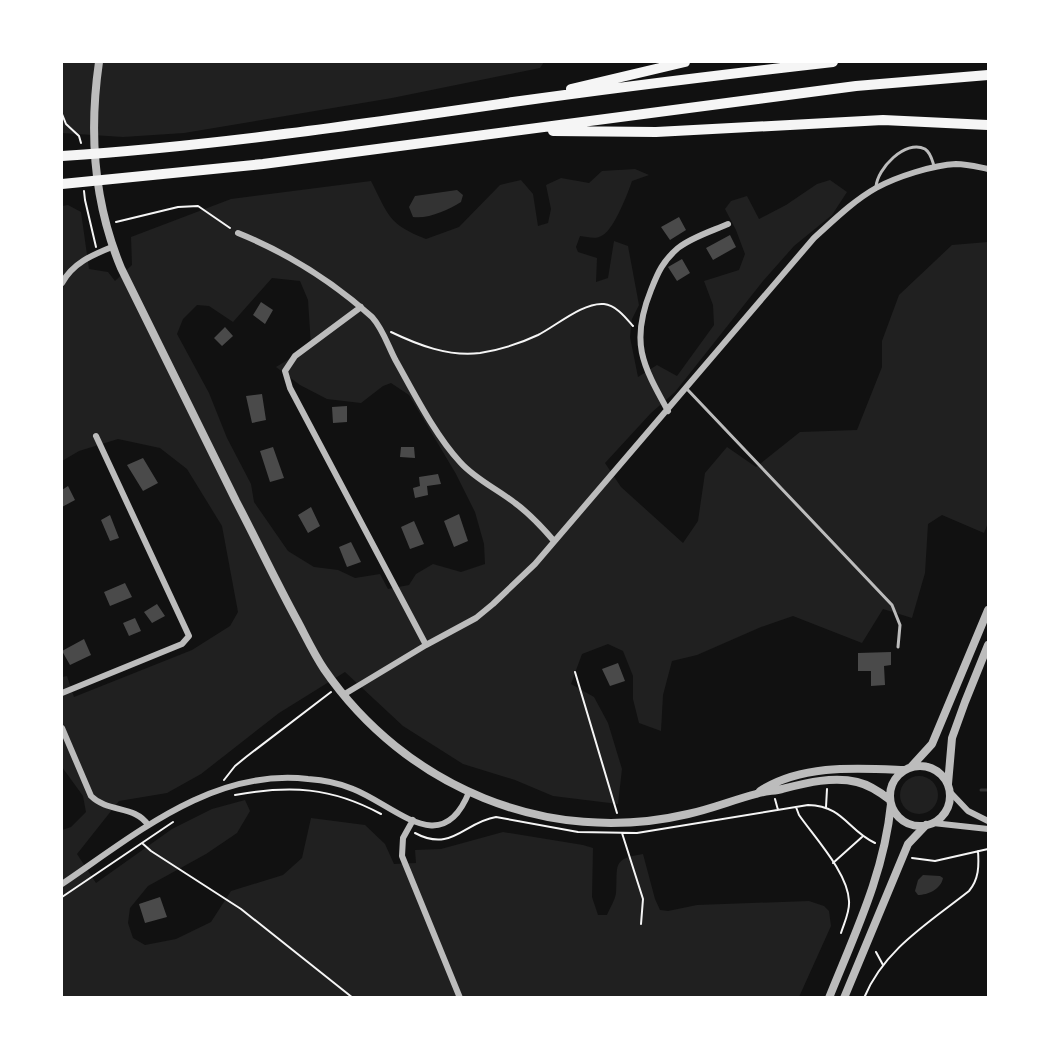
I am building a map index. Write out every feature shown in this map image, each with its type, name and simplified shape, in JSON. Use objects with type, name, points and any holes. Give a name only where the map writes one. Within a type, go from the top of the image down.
[{"type":"highway","points":[[513,102],[685,62]]},
{"type":"highway","points":[[62,156],[121,152],[403,119],[513,102],[834,62]]},
{"type":"highway","points":[[62,184],[264,164],[856,86],[988,75]]},
{"type":"highway","points":[[514,131],[656,132],[883,120],[988,125]]},
{"type":"street","points":[[99,62],[94,98],[95,160],[112,247],[322,667],[362,717],[394,746],[427,770],[469,792],[530,813],[592,823],[654,820],[688,814],[757,793],[819,781],[854,781],[876,789],[891,802],[894,811],[911,825],[929,824],[988,829]]},
{"type":"street","points":[[343,695],[476,618],[535,564],[814,238],[856,202],[876,188],[934,168],[956,164],[988,169]]},
{"type":"street","points":[[668,411],[645,366],[640,321],[662,264],[680,247],[728,224]]},
{"type":"street","points":[[238,233],[256,240],[322,277],[361,307],[378,324],[397,363],[430,419],[460,462],[539,523],[554,542]]},
{"type":"street","points":[[62,283],[72,267],[112,247]]},
{"type":"street","points":[[361,307],[294,356],[285,371],[290,388],[426,645]]},
{"type":"street","points":[[62,693],[182,644],[189,636],[96,436]]},
{"type":"street","points":[[829,998],[877,877],[888,831],[892,786],[899,775],[932,744],[988,610]]},
{"type":"street","points":[[844,998],[908,844],[948,807],[952,738],[988,645]]},
{"type":"street","points":[[62,728],[91,796],[98,803],[143,817],[148,825]]},
{"type":"street","points":[[757,793],[768,786],[806,773],[826,770],[908,769],[926,766],[940,773],[949,789],[968,811],[988,821]]},
{"type":"street","points":[[62,884],[148,825],[190,801],[222,788],[260,779],[282,777],[352,788],[413,820],[431,826],[447,823],[460,812],[469,792]]},
{"type":"street","points":[[413,820],[403,838],[402,856],[460,998]]},
{"type":"lane","points":[[876,188],[876,179],[887,163],[903,151],[925,149],[931,156],[934,168]]},
{"type":"lane","points":[[687,388],[892,605],[900,625],[898,647]]},
{"type":"path","points":[[106,225],[178,207],[198,206],[238,233]]},
{"type":"path","points":[[378,324],[404,338],[446,352],[478,353],[526,340],[585,309],[606,304],[634,326],[641,342]]},
{"type":"path","points":[[575,672],[620,823]]},
{"type":"path","points":[[222,788],[225,779],[235,766],[337,687]]},
{"type":"path","points":[[231,796],[272,789],[311,790],[356,802],[381,815]]},
{"type":"path","points":[[775,799],[778,810]]},
{"type":"path","points":[[408,829],[430,839],[444,839],[458,836],[484,819],[496,818],[578,832],[622,833],[658,830],[808,805],[826,807],[875,843]]},
{"type":"path","points":[[796,807],[846,885],[849,900],[842,933]]},
{"type":"path","points":[[62,897],[175,821]]},
{"type":"path","points":[[622,833],[643,899],[641,924]]},
{"type":"path","points":[[833,863],[863,836]]},
{"type":"path","points":[[142,843],[241,909],[353,998]]},
{"type":"path","points":[[910,857],[935,861],[988,849]]},
{"type":"path","points":[[864,998],[883,965],[913,934],[969,891],[976,879],[978,851]]},
{"type":"path","points":[[876,952],[883,965]]},
{"type":"shaded area","points":[[62,62],[544,62],[540,68],[392,98],[184,133],[123,137],[62,133]]},
{"type":"shaded area","points":[[635,169],[649,175],[632,181],[612,226],[603,235],[592,238],[580,236],[576,247],[578,252],[597,258],[596,282],[608,278],[614,241],[628,246],[639,305],[632,319],[630,337],[638,377],[657,365],[677,376],[714,325],[713,305],[704,281],[739,270],[745,254],[725,209],[731,201],[747,196],[759,219],[786,205],[817,184],[830,180],[847,192],[832,215],[794,246],[763,281],[675,392],[651,413],[605,463],[621,487],[683,543],[698,521],[705,473],[727,447],[756,467],[800,432],[857,430],[882,367],[882,341],[899,295],[952,245],[988,242],[988,523],[984,533],[942,515],[928,524],[925,573],[912,618],[883,609],[862,643],[793,616],[761,627],[697,655],[672,661],[663,695],[661,731],[639,723],[633,699],[633,676],[623,651],[608,644],[582,654],[571,684],[594,697],[608,723],[622,769],[618,804],[553,796],[515,780],[463,764],[403,726],[345,672],[279,713],[201,774],[167,793],[119,801],[77,854],[96,883],[172,829],[212,809],[245,800],[250,811],[237,833],[206,854],[148,886],[130,908],[128,923],[133,938],[145,945],[176,939],[211,922],[231,891],[283,875],[302,858],[311,818],[365,825],[385,844],[394,864],[416,863],[415,850],[441,849],[503,832],[593,848],[592,897],[598,915],[607,915],[614,901],[618,865],[626,858],[643,854],[660,910],[668,911],[697,905],[809,901],[824,906],[829,911],[831,926],[799,997],[62,997],[62,830],[71,827],[86,812],[83,796],[62,767],[62,677],[67,676],[74,697],[192,650],[230,626],[238,612],[222,526],[187,469],[160,448],[118,439],[79,451],[62,461],[62,206],[68,205],[81,212],[89,269],[108,272],[115,281],[132,265],[131,237],[231,199],[371,181],[391,218],[404,229],[426,239],[459,227],[500,185],[521,180],[533,194],[538,226],[548,223],[551,209],[546,185],[561,178],[589,183],[602,171]],"holes":[[[272,278],[300,281],[308,300],[311,346],[276,367],[300,385],[327,399],[361,403],[383,386],[391,383],[409,395],[456,474],[475,512],[484,544],[485,564],[461,572],[433,564],[416,574],[409,585],[388,589],[380,574],[355,578],[338,570],[314,567],[288,551],[254,502],[251,484],[227,438],[209,393],[177,334],[183,319],[197,305],[209,306],[233,322]]]},
{"type":"shaded area","points":[[457,190],[463,195],[461,202],[432,215],[413,217],[409,207],[415,196]]},
{"type":"shaded area","points":[[919,776],[926,777],[932,782],[937,788],[937,802],[932,808],[926,813],[919,814],[912,813],[906,808],[901,802],[900,795],[901,788],[906,782],[912,777]]},
{"type":"shaded area","points":[[923,875],[943,878],[940,885],[933,891],[918,895],[915,891],[918,880]]},
{"type":"building","points":[[679,217],[686,230],[670,240],[661,227]]},
{"type":"building","points":[[730,235],[736,247],[713,260],[706,248]]},
{"type":"building","points":[[682,259],[690,273],[677,281],[668,267]]},
{"type":"building","points":[[261,302],[273,310],[265,324],[253,315]]},
{"type":"building","points":[[225,327],[233,336],[222,346],[214,338]]},
{"type":"building","points":[[262,394],[266,420],[252,423],[246,396]]},
{"type":"building","points":[[347,406],[347,422],[333,423],[332,407]]},
{"type":"building","points":[[273,447],[284,478],[270,482],[260,451]]},
{"type":"building","points":[[401,447],[414,447],[415,458],[400,457]]},
{"type":"building","points":[[143,458],[158,483],[143,491],[127,465]]},
{"type":"building","points":[[438,474],[441,484],[427,486],[428,495],[415,498],[413,488],[420,486],[419,477]]},
{"type":"building","points":[[68,486],[75,500],[62,507],[62,490]]},
{"type":"building","points":[[311,507],[320,526],[308,533],[298,515]]},
{"type":"building","points":[[459,514],[468,541],[454,547],[444,521]]},
{"type":"building","points":[[110,515],[119,538],[110,541],[101,520]]},
{"type":"building","points":[[414,521],[424,544],[410,549],[401,527]]},
{"type":"building","points":[[351,542],[361,562],[347,567],[339,547]]},
{"type":"building","points":[[125,583],[132,597],[110,606],[104,592]]},
{"type":"building","points":[[157,604],[165,616],[152,623],[144,612]]},
{"type":"building","points":[[135,618],[141,631],[129,636],[123,623]]},
{"type":"building","points":[[84,639],[91,655],[70,665],[62,651]]},
{"type":"building","points":[[891,652],[891,665],[884,666],[885,685],[871,686],[871,671],[858,671],[858,653]]},
{"type":"building","points":[[618,663],[625,681],[610,686],[602,669]]},
{"type":"building","points":[[160,897],[167,917],[145,923],[139,904]]},
{"type":"waterway","points":[[981,790],[988,790]]}]
